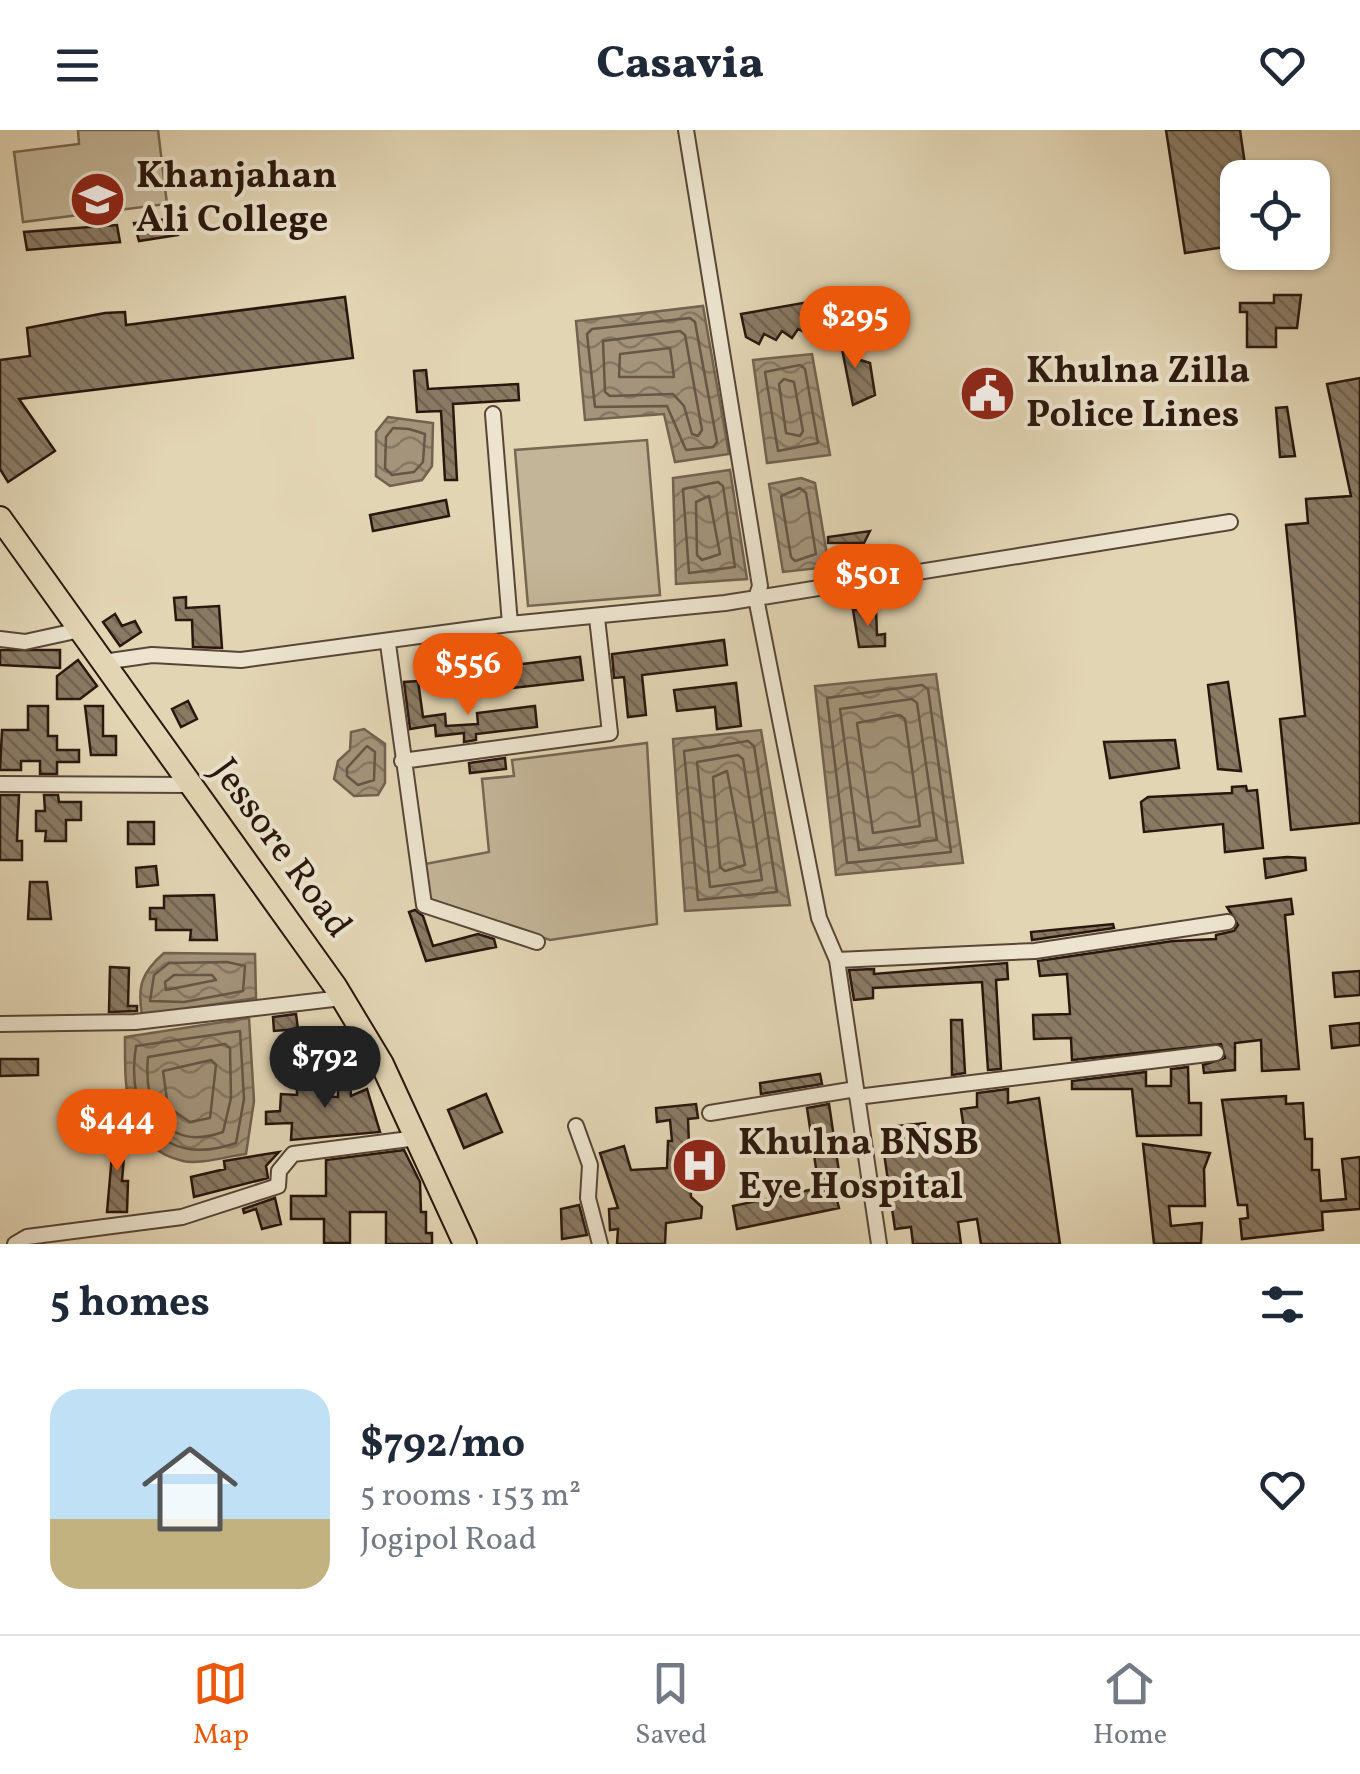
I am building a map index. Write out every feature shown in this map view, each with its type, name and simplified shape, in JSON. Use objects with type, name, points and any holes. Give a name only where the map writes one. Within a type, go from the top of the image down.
[{"type":"highway","name":"Jessore Road","points":[[0,518],[342,998],[382,1064],[465,1244]]},
{"type":"street","points":[[686,130],[760,586],[756,598],[819,918],[837,960],[879,1244]]},
{"type":"street","points":[[493,414],[510,624]]},
{"type":"street","points":[[103,662],[152,655],[241,660],[388,644],[510,624],[596,618],[756,598],[1230,522]]},
{"type":"street","points":[[402,761],[610,733],[596,618]]},
{"type":"street","points":[[0,639],[25,642],[80,630]]},
{"type":"street","points":[[388,644],[424,905],[537,942]]},
{"type":"street","points":[[0,784],[191,785]]},
{"type":"street","points":[[837,960],[1035,951],[1228,922]]},
{"type":"street","points":[[0,1024],[135,1022],[342,998]]},
{"type":"street","points":[[710,1113],[1216,1053]]},
{"type":"street","points":[[576,1126],[590,1165],[588,1198],[600,1244]]},
{"type":"street","points":[[15,1244],[26,1237],[182,1216],[278,1186],[279,1171],[292,1154],[416,1138]]},
{"type":"shaded area","points":[[78,130],[158,130],[167,204],[23,222],[14,152],[79,144]]},
{"type":"shaded area","points":[[647,440],[660,595],[528,606],[515,450]]},
{"type":"shaded area","points":[[647,743],[657,924],[550,940],[430,899],[425,864],[489,852],[482,779],[514,776],[512,760]]},
{"type":"water","points":[[703,306],[729,454],[675,462],[664,414],[585,420],[576,321]]},
{"type":"water","points":[[812,354],[830,455],[767,463],[753,360]]},
{"type":"water","points":[[388,417],[433,423],[432,466],[422,480],[390,486],[376,476],[376,432]]},
{"type":"water","points":[[730,470],[747,579],[676,584],[673,478]]},
{"type":"water","points":[[801,478],[815,483],[829,567],[783,572],[769,484]]},
{"type":"water","points":[[936,674],[963,863],[836,875],[815,686]]},
{"type":"water","points":[[364,729],[385,744],[385,783],[378,795],[354,796],[334,779],[338,761],[350,750],[351,732]]},
{"type":"water","points":[[761,730],[790,905],[685,911],[673,739]]},
{"type":"water","points":[[164,953],[255,954],[256,998],[142,1015],[143,980]]},
{"type":"water","points":[[249,1018],[254,1101],[246,1154],[190,1162],[163,1154],[148,1143],[131,1112],[125,1075],[125,1037]]},
{"type":"building","points":[[1166,130],[1240,130],[1244,160],[1220,160],[1220,248],[1185,253]]},
{"type":"building","points":[[176,218],[178,235],[139,241],[134,223]]},
{"type":"building","points":[[117,225],[120,242],[27,250],[24,232]]},
{"type":"building","points":[[1274,295],[1301,295],[1297,328],[1276,328],[1276,347],[1247,347],[1247,312],[1240,312],[1240,303],[1274,303]]},
{"type":"building","points":[[345,297],[353,358],[19,399],[55,451],[8,482],[0,469],[0,360],[30,356],[27,328],[105,313],[125,312],[126,325]]},
{"type":"building","points":[[831,298],[839,309],[825,330],[813,325],[808,334],[798,329],[792,338],[782,331],[776,340],[764,334],[759,344],[746,337],[741,314]]},
{"type":"building","points":[[830,337],[856,340],[854,358],[870,363],[875,395],[853,405],[842,349],[830,348]]},
{"type":"building","points":[[426,370],[428,389],[518,384],[519,400],[453,404],[457,480],[445,480],[441,411],[417,412],[414,371]]},
{"type":"building","points":[[1360,378],[1360,823],[1291,830],[1280,719],[1305,716],[1286,525],[1308,523],[1306,499],[1351,496],[1327,384]]},
{"type":"building","points":[[1287,407],[1295,456],[1280,457],[1276,408]]},
{"type":"building","points":[[446,500],[449,516],[373,531],[370,515]]},
{"type":"building","points":[[870,531],[864,543],[828,543],[828,537]]},
{"type":"building","points":[[186,597],[186,608],[219,606],[222,648],[193,647],[192,620],[176,620],[174,598]]},
{"type":"building","points":[[876,609],[877,635],[885,634],[885,646],[859,647],[853,610]]},
{"type":"building","points":[[115,614],[122,626],[135,621],[141,632],[120,646],[103,622]]},
{"type":"building","points":[[724,640],[727,665],[642,675],[646,715],[628,717],[624,677],[614,678],[612,654]]},
{"type":"building","points":[[0,650],[60,650],[60,668],[0,665]]},
{"type":"building","points":[[580,657],[583,680],[467,693],[465,671]]},
{"type":"building","points":[[78,660],[97,686],[80,699],[57,699],[57,676]]},
{"type":"building","points":[[418,681],[423,717],[445,714],[446,726],[478,724],[477,713],[535,706],[537,727],[476,734],[476,740],[464,742],[464,733],[436,736],[435,725],[410,729],[404,682]]},
{"type":"building","points":[[1228,682],[1241,771],[1218,769],[1208,685]]},
{"type":"building","points":[[736,683],[741,726],[717,729],[715,707],[677,711],[674,690]]},
{"type":"building","points":[[188,701],[197,719],[181,727],[172,709]]},
{"type":"building","points":[[28,706],[48,706],[48,736],[57,736],[57,750],[79,750],[79,762],[57,762],[57,774],[40,774],[40,761],[21,761],[21,770],[0,770],[2,730],[28,730]]},
{"type":"building","points":[[85,706],[103,706],[103,736],[116,736],[116,755],[91,755]]},
{"type":"building","points":[[1175,740],[1179,768],[1110,778],[1104,742]]},
{"type":"building","points":[[505,758],[506,769],[470,773],[469,763]]},
{"type":"building","points":[[1246,786],[1247,791],[1257,790],[1263,848],[1225,852],[1223,824],[1144,832],[1141,802],[1148,797],[1232,793],[1232,787]]},
{"type":"building","points":[[0,795],[19,795],[17,841],[22,841],[22,860],[0,860]]},
{"type":"building","points":[[44,795],[58,795],[59,802],[81,802],[81,820],[66,820],[66,841],[45,841],[46,831],[36,831],[36,811],[45,811]]},
{"type":"building","points":[[128,822],[154,822],[154,844],[128,844]]},
{"type":"building","points":[[1305,858],[1306,870],[1266,878],[1264,859]]},
{"type":"building","points":[[156,866],[158,885],[137,887],[136,868]]},
{"type":"building","points":[[30,882],[47,882],[51,919],[28,919]]},
{"type":"building","points":[[214,895],[217,940],[190,940],[191,930],[156,930],[156,919],[150,919],[150,908],[164,908],[164,896]]},
{"type":"building","points":[[1291,899],[1293,914],[1285,915],[1299,1069],[1262,1071],[1261,1040],[1235,1043],[1235,1070],[1204,1073],[1203,1065],[1225,1058],[1221,1044],[1072,1060],[1071,1038],[1034,1039],[1033,1015],[1070,1014],[1067,974],[1040,976],[1038,961],[1173,941],[1216,939],[1216,935],[1234,931],[1238,925],[1227,907]]},
{"type":"building","points":[[415,910],[423,916],[433,946],[478,934],[494,939],[496,947],[426,961],[409,912]]},
{"type":"building","points":[[1113,924],[1114,928],[1032,940],[1031,932]]},
{"type":"building","points":[[1007,963],[1008,979],[996,980],[1001,1069],[988,1070],[982,982],[873,988],[873,998],[854,1000],[849,970],[874,969],[874,974]]},
{"type":"building","points":[[110,967],[129,968],[128,1006],[137,1006],[137,1011],[109,1012]]},
{"type":"building","points":[[1360,971],[1360,995],[1335,997],[1333,973]]},
{"type":"building","points":[[296,1014],[298,1029],[274,1031],[273,1017]]},
{"type":"building","points":[[951,1020],[962,1020],[965,1073],[952,1075]]},
{"type":"building","points":[[1360,1023],[1360,1045],[1332,1048],[1330,1026]]},
{"type":"building","points":[[0,1059],[38,1059],[38,1075],[0,1076]]},
{"type":"building","points":[[1188,1067],[1189,1103],[1201,1103],[1201,1135],[1137,1136],[1132,1089],[1072,1089],[1072,1081],[1146,1072],[1146,1086],[1171,1086],[1171,1069]]},
{"type":"building","points":[[820,1074],[822,1084],[761,1094],[760,1083]]},
{"type":"building","points":[[297,1075],[318,1075],[318,1096],[338,1097],[338,1079],[350,1079],[351,1096],[367,1089],[380,1132],[291,1140],[292,1123],[266,1124],[266,1112],[280,1111],[281,1094],[297,1095]]},
{"type":"building","points":[[1008,1089],[1008,1103],[1039,1098],[1060,1244],[981,1244],[977,1219],[958,1222],[961,1244],[913,1244],[911,1227],[895,1229],[884,1153],[888,1153],[886,1127],[925,1123],[927,1148],[966,1144],[961,1109],[977,1107],[977,1093]]},
{"type":"building","points":[[486,1094],[502,1132],[464,1148],[448,1110]]},
{"type":"building","points":[[1286,1096],[1286,1104],[1303,1103],[1305,1139],[1312,1139],[1312,1170],[1319,1170],[1321,1201],[1346,1199],[1342,1159],[1360,1157],[1360,1209],[1322,1212],[1323,1230],[1242,1239],[1240,1219],[1248,1218],[1247,1205],[1238,1205],[1222,1100]]},
{"type":"building","name":"Khulna BNSB Eye Hospital","points":[[696,1104],[698,1118],[688,1119],[691,1197],[702,1207],[701,1218],[666,1223],[665,1244],[617,1244],[618,1229],[610,1230],[609,1209],[618,1208],[600,1153],[624,1146],[631,1170],[667,1168],[668,1141],[672,1141],[670,1120],[657,1122],[656,1108]]},
{"type":"building","points":[[829,1104],[839,1172],[830,1173],[839,1208],[737,1229],[733,1206],[819,1188],[807,1108]]},
{"type":"building","points":[[107,1132],[126,1132],[122,1181],[128,1181],[127,1212],[107,1212],[112,1155]]},
{"type":"building","points":[[1143,1144],[1210,1153],[1204,1169],[1205,1206],[1169,1206],[1171,1226],[1202,1223],[1201,1243],[1154,1244]]},
{"type":"building","points":[[404,1150],[420,1182],[421,1212],[426,1212],[426,1233],[432,1233],[432,1244],[386,1244],[386,1212],[350,1212],[350,1243],[324,1243],[324,1219],[291,1219],[291,1196],[326,1196],[326,1160]]},
{"type":"building","points":[[279,1152],[266,1166],[268,1178],[194,1197],[191,1177],[225,1169],[224,1161]]},
{"type":"building","points":[[275,1198],[281,1224],[262,1229],[256,1209],[244,1213],[243,1209]]},
{"type":"building","points":[[579,1205],[587,1235],[562,1239],[561,1209]]},
{"type":"place","name":"Khanjahan Ali College","points":[[97,199]]},
{"type":"place","name":"Khulna Zilla Police Lines","points":[[987,394]]},
{"type":"place","name":"Khulna BNSB Eye Hospital","points":[[699,1166]]}]
